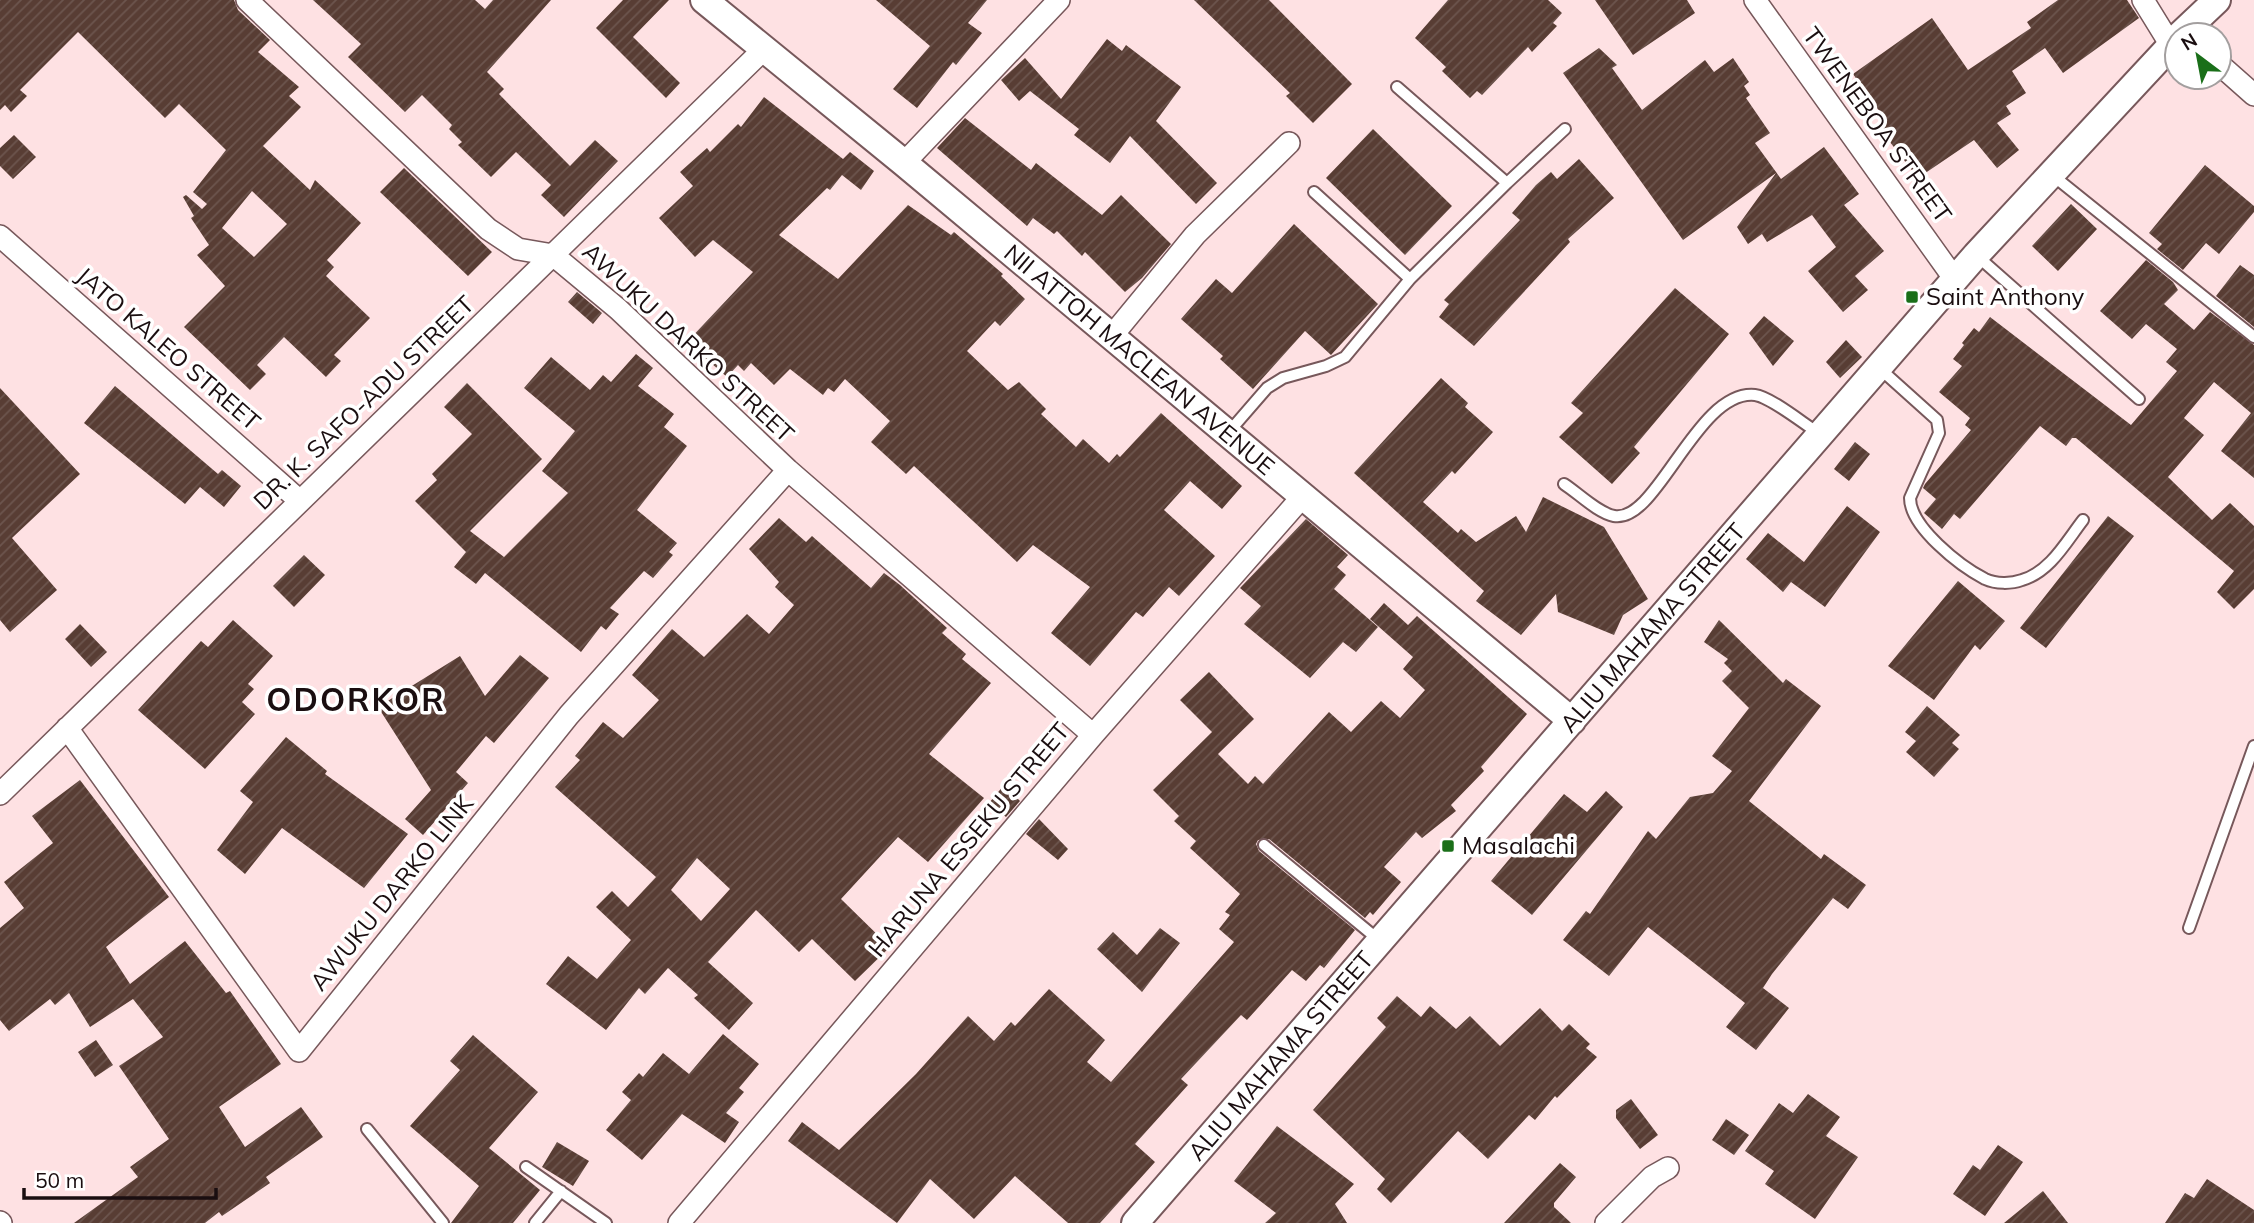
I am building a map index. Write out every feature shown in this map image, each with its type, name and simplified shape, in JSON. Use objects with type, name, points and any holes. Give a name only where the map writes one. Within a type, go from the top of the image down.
[{"type":"street","name":"AWUKU DARKO STREET","points":[[247,0],[488,229],[518,249],[552,255],[618,309],[788,470],[1093,735]]},
{"type":"street","name":"NII ATTOH MACLEAN AVENUE","points":[[704,0],[904,163],[1572,721]]},
{"type":"street","points":[[904,163],[1059,0]]},
{"type":"street","name":"TWENEBOA STREET","points":[[1755,0],[1956,281]]},
{"type":"street","points":[[2143,0],[2163,21]]},
{"type":"street","name":"ALIU MAHAMA STREET","points":[[2196,21],[2217,0]]},
{"type":"street","name":"DR. K. SAFO-ADU STREET","points":[[0,794],[764,49]]},
{"type":"street","name":"ALIU MAHAMA STREET","points":[[1135,1223],[1976,255],[2163,55]]},
{"type":"street","points":[[2233,76],[2254,94]]},
{"type":"street","points":[[1111,337],[1195,235],[1289,143]]},
{"type":"street","name":"JATO KALEO STREET","points":[[0,236],[300,501]]},
{"type":"street","name":"AWUKU DARKO LINK","points":[[67,729],[299,1051],[569,715],[788,470]]},
{"type":"street","name":"HARUNA ESSEKU STREET","points":[[679,1223],[1093,735],[1303,496]]},
{"type":"street","points":[[1606,1223],[1652,1177],[1668,1168]]},
{"type":"lane","points":[[1397,87],[1507,183]]},
{"type":"lane","points":[[1227,435],[1267,388],[1283,378],[1326,366],[1345,357],[1410,279],[1564,129]]},
{"type":"lane","points":[[2051,174],[2254,337]]},
{"type":"lane","points":[[1314,192],[1410,279]]},
{"type":"lane","points":[[1976,255],[2139,399]]},
{"type":"lane","points":[[1878,368],[1937,420],[1939,433],[1910,498],[1913,514],[1929,537],[1976,572],[1986,579],[2007,584],[2041,572],[2083,520]]},
{"type":"lane","points":[[1564,484],[1612,516],[1628,516],[1643,502],[1718,409],[1745,395],[1759,395],[1820,434]]},
{"type":"lane","points":[[2189,928],[2254,746]]},
{"type":"lane","points":[[1264,845],[1381,941]]},
{"type":"lane","points":[[367,1129],[443,1223]]},
{"type":"lane","points":[[526,1167],[606,1223]]},
{"type":"lane","points":[[535,1223],[561,1192]]},
{"type":"building","points":[[0,0],[234,0],[238,10],[270,40],[258,52],[299,87],[289,96],[301,107],[263,146],[310,190],[315,180],[361,223],[327,260],[334,267],[326,276],[370,318],[334,355],[341,361],[326,377],[284,337],[257,365],[266,374],[250,390],[184,327],[225,286],[197,255],[209,245],[191,218],[194,216],[183,197],[186,195],[202,209],[207,204],[193,192],[226,150],[179,104],[165,118],[78,32],[20,90],[27,96],[11,112],[5,105],[0,110]],"holes":[[[252,191],[287,224],[254,257],[222,228]]]},
{"type":"building","points":[[313,0],[475,0],[485,9],[493,0],[551,0],[487,72],[504,89],[499,94],[570,166],[595,140],[618,161],[564,217],[541,195],[551,185],[516,152],[491,177],[458,145],[462,142],[449,129],[452,125],[422,95],[405,112],[348,57],[361,44]]},
{"type":"building","points":[[623,0],[669,0],[633,37],[680,83],[666,98],[596,28]]},
{"type":"building","points":[[876,0],[987,0],[968,23],[982,33],[956,65],[953,62],[917,108],[893,89],[930,46]]},
{"type":"building","points":[[1194,0],[1269,0],[1352,84],[1313,123],[1286,96],[1290,93]]},
{"type":"building","points":[[1448,0],[1548,0],[1562,13],[1553,23],[1557,26],[1532,52],[1528,47],[1482,95],[1477,91],[1470,98],[1442,71],[1446,67],[1415,38]]},
{"type":"building","points":[[1595,0],[1687,0],[1695,13],[1633,55]]},
{"type":"building","points":[[2058,0],[2127,0],[2139,18],[2063,73],[2045,48],[2012,71],[2026,93],[2006,106],[2011,114],[1997,123],[2019,150],[1997,168],[1974,140],[1918,178],[1879,128],[1887,122],[1853,74],[1932,18],[1968,70],[2031,28],[2027,22]]},
{"type":"building","points":[[1107,39],[1122,51],[1126,45],[1181,87],[1156,121],[1217,183],[1196,204],[1130,136],[1110,163],[1074,135],[1079,129],[1030,91],[1019,101],[1001,80],[1025,58],[1061,99]]},
{"type":"building","points":[[1599,48],[1617,65],[1612,68],[1642,110],[1705,60],[1714,72],[1733,58],[1749,82],[1744,86],[1750,95],[1746,98],[1770,133],[1755,143],[1781,179],[1824,147],[1859,194],[1844,205],[1884,251],[1855,276],[1868,290],[1843,312],[1808,271],[1836,247],[1812,215],[1767,242],[1762,234],[1748,244],[1737,227],[1776,173],[1683,240],[1563,73]]},
{"type":"building","points":[[764,97],[843,159],[850,152],[874,171],[861,190],[842,175],[830,190],[827,188],[779,235],[838,279],[908,205],[951,235],[954,232],[1003,274],[1001,276],[1025,299],[1000,326],[995,321],[967,351],[1008,390],[1019,382],[1046,409],[1041,414],[1076,447],[1083,439],[1109,463],[1117,454],[1120,457],[1161,413],[1242,486],[1222,509],[1190,481],[1164,510],[1215,556],[1179,596],[1169,587],[1143,617],[1136,612],[1090,666],[1051,633],[1090,587],[1033,545],[1017,562],[914,466],[906,474],[871,442],[890,421],[845,379],[834,392],[828,388],[823,395],[790,369],[774,385],[751,363],[744,371],[738,365],[727,377],[687,342],[753,272],[713,240],[695,257],[659,218],[693,186],[680,172],[707,148],[710,152],[738,124],[741,127]]},
{"type":"building","points":[[965,118],[1031,170],[1036,163],[1102,215],[1121,195],[1171,244],[1142,278],[1125,292],[1085,252],[1082,256],[1057,231],[1054,234],[1033,218],[1027,226],[937,148]]},
{"type":"building","points":[[1373,129],[1452,206],[1405,255],[1326,178]]},
{"type":"building","points":[[14,135],[36,157],[13,179],[0,166],[0,148]]},
{"type":"building","points":[[1579,159],[1614,198],[1568,239],[1570,242],[1474,346],[1439,317],[1449,304],[1444,300],[1520,220],[1512,213],[1536,185],[1551,172],[1557,179]]},
{"type":"building","points":[[2205,165],[2254,206],[2254,212],[2219,254],[2206,243],[2183,270],[2157,249],[2162,244],[2149,233]]},
{"type":"building","points":[[404,168],[492,252],[468,276],[380,192]]},
{"type":"building","points":[[2071,204],[2097,229],[2058,271],[2032,246]]},
{"type":"building","points":[[1294,224],[1378,304],[1331,355],[1305,331],[1253,389],[1220,359],[1223,356],[1181,319],[1216,279],[1232,293]]},
{"type":"building","points":[[2146,260],[2173,282],[2178,290],[2164,304],[2194,330],[2210,312],[2254,345],[2254,478],[2221,451],[2251,413],[2214,382],[2184,418],[2204,435],[2168,477],[2212,520],[2230,503],[2254,526],[2254,589],[2234,609],[2217,592],[2234,571],[2076,438],[2072,438],[2066,446],[2040,426],[1960,519],[1954,514],[1942,529],[1924,513],[1936,499],[1923,488],[1925,484],[1971,430],[1965,425],[1970,418],[1939,392],[1962,366],[1953,359],[1964,345],[1962,343],[1974,328],[1979,332],[1990,317],[2131,425],[2177,371],[2166,362],[2177,349],[2146,324],[2132,339],[2100,311]]},
{"type":"building","points":[[2240,265],[2254,275],[2254,327],[2216,296]]},
{"type":"building","points":[[1675,288],[1729,334],[1634,447],[1640,453],[1612,484],[1559,437],[1583,413],[1571,403]]},
{"type":"building","points":[[577,292],[602,313],[593,324],[568,302]]},
{"type":"building","points":[[1764,316],[1794,341],[1773,366],[1749,333]]},
{"type":"building","points":[[1846,340],[1862,357],[1840,378],[1826,362]]},
{"type":"building","points":[[636,354],[653,368],[638,386],[674,414],[664,427],[687,446],[637,510],[677,543],[669,552],[673,555],[653,578],[644,571],[610,608],[619,614],[606,630],[601,626],[581,652],[485,573],[476,584],[454,567],[466,552],[415,501],[437,480],[432,474],[472,434],[444,407],[467,383],[542,459],[470,531],[504,557],[568,493],[542,471],[575,431],[524,388],[551,357],[590,390],[603,375],[611,382]]},
{"type":"building","points":[[1441,378],[1468,403],[1465,407],[1493,432],[1455,474],[1452,471],[1423,502],[1458,533],[1461,529],[1476,542],[1516,516],[1526,532],[1543,497],[1604,527],[1648,599],[1623,615],[1614,635],[1558,612],[1556,594],[1521,635],[1476,601],[1484,591],[1354,473]]},
{"type":"building","points":[[115,386],[218,474],[222,470],[241,486],[224,507],[200,487],[185,504],[84,423]]},
{"type":"building","points":[[0,388],[80,474],[12,538],[57,590],[10,632],[0,620]]},
{"type":"building","points":[[1855,442],[1870,454],[1849,481],[1834,469]]},
{"type":"building","points":[[1847,506],[1880,532],[1825,607],[1791,582],[1783,592],[1746,559],[1768,533],[1804,562]]},
{"type":"building","points":[[2108,516],[2134,536],[2046,648],[2020,628]]},
{"type":"building","points":[[779,518],[806,542],[812,536],[871,588],[884,573],[947,628],[942,633],[966,654],[962,659],[991,683],[929,754],[984,798],[928,862],[898,837],[841,899],[890,947],[855,981],[812,939],[799,952],[756,910],[708,962],[753,1003],[729,1030],[694,998],[698,995],[668,968],[645,994],[639,988],[606,1030],[546,984],[568,956],[597,979],[631,940],[596,907],[612,891],[628,907],[656,877],[555,787],[580,760],[575,756],[603,722],[623,738],[659,700],[632,675],[672,629],[704,657],[747,614],[769,634],[794,605],[775,587],[779,582],[749,549]],"holes":[[[697,858],[730,889],[701,921],[671,890]]]},
{"type":"building","points":[[1306,519],[1348,555],[1337,567],[1346,575],[1334,589],[1378,627],[1356,652],[1343,642],[1310,678],[1244,624],[1261,606],[1240,588]]},
{"type":"building","points":[[304,555],[325,575],[294,607],[273,586]]},
{"type":"building","points":[[1958,581],[2005,621],[1980,650],[1975,645],[1934,700],[1888,666]]},
{"type":"building","points":[[1384,603],[1408,625],[1417,616],[1527,714],[1481,767],[1484,771],[1451,805],[1456,811],[1422,838],[1416,832],[1384,867],[1401,882],[1373,915],[1370,912],[1365,918],[1269,839],[1258,840],[1256,844],[1259,851],[1355,930],[1324,968],[1320,965],[1306,981],[1292,970],[1247,1020],[1241,1015],[1181,1079],[1188,1085],[1135,1144],[1155,1162],[1100,1223],[1068,1223],[1015,1176],[974,1219],[930,1179],[897,1223],[788,1141],[802,1122],[839,1150],[916,1074],[968,1016],[994,1041],[1011,1022],[1015,1026],[1049,989],[1105,1040],[1087,1062],[1111,1082],[1234,942],[1219,929],[1230,915],[1225,912],[1240,894],[1190,848],[1196,841],[1174,821],[1179,816],[1153,790],[1212,732],[1180,700],[1209,672],[1254,719],[1218,754],[1248,784],[1255,776],[1263,784],[1329,712],[1351,732],[1381,701],[1400,718],[1425,690],[1403,669],[1413,657],[1370,619]]},
{"type":"building","points":[[233,620],[273,656],[248,684],[254,689],[242,702],[255,714],[205,769],[138,710],[201,641],[208,647]]},
{"type":"building","points":[[1719,620],[1783,683],[1786,679],[1821,706],[1749,801],[1821,859],[1824,854],[1866,885],[1848,909],[1833,898],[1772,974],[1763,988],[1789,1008],[1756,1050],[1726,1027],[1745,1003],[1648,927],[1609,976],[1563,940],[1586,911],[1590,914],[1648,831],[1656,839],[1690,797],[1713,793],[1732,771],[1712,756],[1749,708],[1722,681],[1732,671],[1724,663],[1728,659],[1704,642]]},
{"type":"building","points":[[80,624],[107,652],[91,667],[65,639]]},
{"type":"building","points":[[520,655],[549,678],[494,743],[486,736],[456,772],[468,783],[423,835],[405,819],[431,790],[378,707],[460,656],[485,696]]},
{"type":"building","points":[[1927,706],[1960,735],[1952,743],[1959,749],[1934,777],[1906,752],[1916,741],[1905,732]]},
{"type":"building","points":[[286,737],[327,771],[325,774],[408,834],[364,888],[282,828],[245,874],[217,850],[253,802],[240,791]]},
{"type":"building","points":[[80,780],[169,897],[106,947],[130,984],[185,941],[226,993],[230,991],[281,1064],[219,1107],[245,1147],[301,1107],[323,1137],[266,1177],[270,1183],[222,1216],[219,1212],[205,1223],[74,1223],[138,1177],[130,1167],[169,1139],[119,1066],[163,1037],[133,999],[90,1027],[69,993],[55,1005],[50,999],[9,1031],[0,1020],[0,928],[24,908],[4,882],[53,843],[32,816]]},
{"type":"building","points":[[1004,785],[1020,801],[1006,817],[989,803]]},
{"type":"building","points":[[1606,791],[1623,807],[1532,915],[1491,881],[1564,794],[1587,812]]},
{"type":"building","points":[[1039,819],[1068,849],[1058,860],[1026,834]]},
{"type":"building","points":[[1160,928],[1180,943],[1142,992],[1097,949],[1113,932],[1137,955]]},
{"type":"building","points":[[1397,996],[1421,1017],[1430,1006],[1456,1029],[1470,1016],[1500,1046],[1540,1008],[1562,1031],[1569,1024],[1590,1044],[1586,1048],[1597,1057],[1557,1098],[1555,1096],[1535,1120],[1529,1115],[1488,1159],[1458,1131],[1391,1203],[1377,1189],[1385,1179],[1313,1110],[1386,1027],[1377,1018]]},
{"type":"building","points":[[723,1034],[759,1064],[739,1088],[744,1092],[726,1113],[739,1122],[725,1143],[682,1114],[642,1160],[606,1130],[631,1100],[622,1092],[639,1073],[643,1077],[663,1053],[689,1074]]},
{"type":"building","points":[[473,1035],[538,1092],[489,1148],[540,1190],[513,1223],[451,1223],[479,1186],[410,1126],[460,1070],[450,1061]]},
{"type":"building","points":[[96,1040],[113,1065],[95,1077],[78,1052]]},
{"type":"building","points":[[1808,1094],[1840,1117],[1826,1136],[1858,1157],[1815,1219],[1765,1184],[1774,1171],[1745,1151],[1779,1103],[1793,1113]]},
{"type":"building","points":[[1631,1099],[1658,1135],[1640,1149],[1616,1118],[1616,1110]]},
{"type":"building","points":[[1726,1119],[1749,1135],[1734,1155],[1712,1140]]},
{"type":"building","points":[[1277,1126],[1354,1184],[1335,1204],[1347,1223],[1265,1223],[1276,1213],[1234,1181]]},
{"type":"building","points":[[557,1142],[589,1161],[573,1186],[542,1167]]},
{"type":"building","points":[[1998,1145],[2023,1162],[1985,1216],[1953,1194],[1973,1165],[1980,1170]]},
{"type":"building","points":[[1560,1163],[1576,1177],[1554,1203],[1554,1207],[1571,1223],[1504,1223]]},
{"type":"building","points":[[2207,1179],[2254,1210],[2254,1223],[2165,1223],[2185,1193],[2194,1198]]},
{"type":"building","points":[[2043,1191],[2068,1223],[2004,1223]]},
{"type":"place","name":"Saint Anthony","points":[[1912,297]]},
{"type":"place","name":"Masalachi","points":[[1448,846]]},
{"type":"district","name":"ODORKOR","points":[[356,700]]}]
